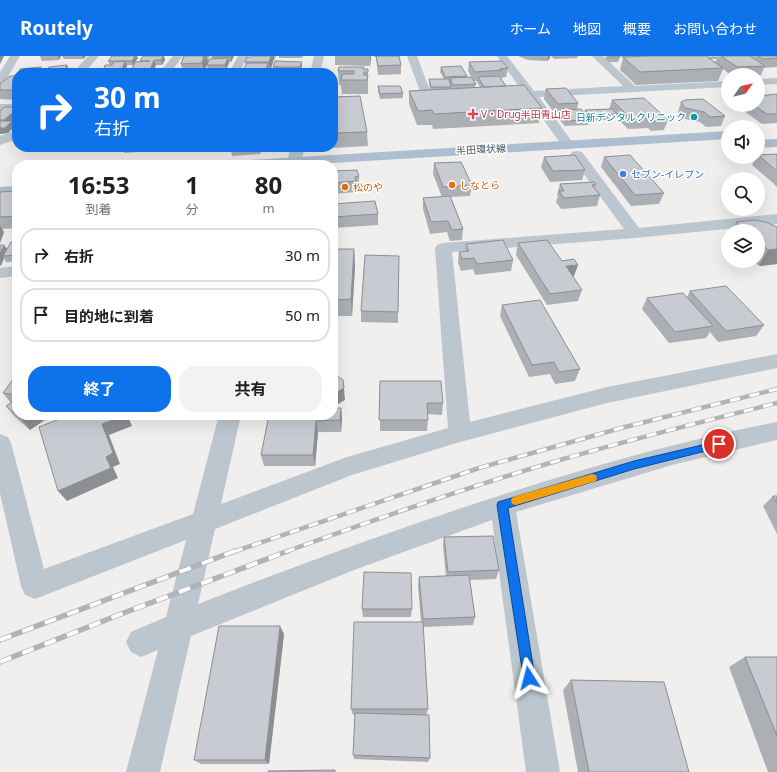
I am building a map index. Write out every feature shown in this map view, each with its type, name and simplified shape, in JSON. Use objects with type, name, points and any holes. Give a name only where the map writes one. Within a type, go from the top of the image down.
[{"type":"main road","points":[[765,133],[777,132]]},
{"type":"main road","name":"半田環状線","points":[[338,170],[721,136]]},
{"type":"main road","points":[[765,143],[777,142]]},
{"type":"main road","name":"半田環状線","points":[[338,161],[573,149],[721,146]]},
{"type":"main road","points":[[0,179],[12,178]]},
{"type":"main road","points":[[0,191],[12,190]]},
{"type":"street","points":[[0,81],[15,56]]},
{"type":"street","points":[[83,68],[94,56]]},
{"type":"street","points":[[168,68],[178,56]]},
{"type":"street","points":[[237,68],[243,56]]},
{"type":"street","points":[[316,68],[319,56]]},
{"type":"street","points":[[412,56],[428,100],[460,98]]},
{"type":"street","points":[[502,56],[635,233]]},
{"type":"street","points":[[597,56],[632,89]]},
{"type":"street","points":[[716,73],[721,77]]},
{"type":"street","points":[[765,82],[777,81]]},
{"type":"street","points":[[492,97],[721,83]]},
{"type":"street","points":[[0,108],[12,108]]},
{"type":"street","points":[[0,141],[12,136]]},
{"type":"street","points":[[460,432],[443,248],[775,221]]},
{"type":"street","points":[[0,272],[12,271]]},
{"type":"street","points":[[0,443],[35,586],[347,467],[460,432],[607,395],[777,361]]},
{"type":"street","points":[[143,772],[229,420]]},
{"type":"street","points":[[140,642],[354,556],[502,505],[634,465],[777,431]]},
{"type":"street","points":[[502,505],[543,772]]},
{"type":"building","points":[[112,56],[135,56],[132,61],[108,61]]},
{"type":"building","points":[[143,56],[163,56],[161,60],[154,60],[151,68],[132,68],[135,62],[150,61],[140,61]]},
{"type":"building","points":[[184,56],[204,56],[202,63],[181,64]]},
{"type":"building","points":[[212,56],[231,56],[212,57]]},
{"type":"building","points":[[271,56],[269,62],[245,62],[247,57]]},
{"type":"building","points":[[376,56],[399,56],[401,65],[378,66]]},
{"type":"building","points":[[706,56],[723,68],[640,72],[623,57]]},
{"type":"building","points":[[721,56],[750,56],[765,66],[737,67]]},
{"type":"building","points":[[758,56],[777,56],[777,58],[763,59]]},
{"type":"building","points":[[228,58],[225,65],[207,65],[209,59]]},
{"type":"building","points":[[125,61],[123,68],[104,68],[105,65],[112,65],[113,62]]},
{"type":"building","points":[[275,61],[302,62],[300,67],[273,67]]},
{"type":"building","points":[[502,61],[508,68],[500,69],[502,70],[475,72],[469,62]]},
{"type":"building","points":[[247,63],[268,63],[266,68],[244,68]]},
{"type":"building","points":[[67,65],[66,68],[48,68]]},
{"type":"building","points":[[461,66],[467,76],[445,77],[441,67]]},
{"type":"building","points":[[339,67],[364,67],[363,69],[368,69],[368,72],[364,72],[364,75],[368,75],[367,80],[341,80],[342,74],[354,74],[354,71],[338,71]]},
{"type":"building","points":[[12,76],[12,90],[0,90],[0,84]]},
{"type":"building","points":[[499,76],[506,86],[484,87],[478,77]]},
{"type":"building","points":[[471,77],[476,84],[453,85],[450,78]]},
{"type":"building","points":[[429,79],[449,79],[451,87],[431,87]]},
{"type":"building","points":[[524,85],[542,108],[434,114],[432,110],[418,111],[409,91]]},
{"type":"building","points":[[378,86],[400,86],[403,93],[380,94]]},
{"type":"building","points":[[566,88],[578,103],[558,104],[546,89]]},
{"type":"building","points":[[777,94],[777,114],[767,114],[764,112],[765,95]]},
{"type":"building","points":[[360,96],[367,132],[338,133],[338,97]]},
{"type":"building","points":[[644,98],[668,120],[655,121],[652,118],[631,119],[612,100]]},
{"type":"building","points":[[703,99],[725,116],[710,117],[704,112],[685,108],[681,102],[685,100]]},
{"type":"building","points":[[5,107],[12,107],[12,114],[4,120],[0,120],[0,111]]},
{"type":"building","points":[[581,109],[590,120],[566,121],[557,111]]},
{"type":"building","points":[[612,109],[617,114],[589,115],[585,110]]},
{"type":"building","points":[[0,121],[12,121],[5,128],[0,128]]},
{"type":"building","points":[[777,154],[777,171],[765,161],[765,155]]},
{"type":"building","points":[[575,155],[585,170],[553,171],[544,157]]},
{"type":"building","points":[[630,155],[664,193],[635,195],[604,157]]},
{"type":"building","points":[[461,162],[472,185],[443,187],[434,163]]},
{"type":"building","points":[[357,170],[359,176],[355,177],[356,181],[338,183],[338,171]]},
{"type":"building","points":[[594,182],[596,184],[592,185],[600,195],[564,198],[559,191],[564,191],[560,184]]},
{"type":"building","points":[[12,191],[12,216],[0,217],[0,192]]},
{"type":"building","points":[[450,196],[463,229],[452,230],[448,221],[431,222],[423,198]]},
{"type":"building","points":[[375,201],[378,214],[338,217],[338,204]]},
{"type":"building","points":[[753,220],[766,222],[777,227],[777,249],[768,250],[765,247],[765,224],[738,224],[736,222]]},
{"type":"building","points":[[503,240],[513,260],[477,264],[474,258],[462,259],[459,252],[469,251],[466,244]]},
{"type":"building","points":[[547,240],[562,261],[574,259],[578,265],[566,266],[582,290],[550,294],[518,243]]},
{"type":"building","points":[[11,242],[12,255],[3,256]]},
{"type":"building","points":[[0,245],[4,245],[0,254]]},
{"type":"building","points":[[338,249],[354,249],[351,299],[338,300]]},
{"type":"building","points":[[365,255],[399,256],[398,312],[361,311]]},
{"type":"building","points":[[726,286],[764,325],[726,331],[690,291]]},
{"type":"building","points":[[683,293],[713,326],[675,332],[647,298]]},
{"type":"building","points":[[540,300],[580,369],[559,372],[554,362],[532,365],[502,305]]},
{"type":"building","points":[[338,376],[343,380],[344,388],[338,392]]},
{"type":"building","points":[[12,381],[12,394],[3,393]]},
{"type":"building","points":[[380,381],[441,381],[443,403],[427,403],[428,420],[379,420]]},
{"type":"building","points":[[12,402],[12,411],[6,406]]},
{"type":"building","points":[[338,408],[341,408],[340,420],[316,421],[313,455],[261,455],[268,420],[338,420]]},
{"type":"building","points":[[57,420],[112,420],[102,424],[113,453],[106,457],[111,468],[58,491],[39,427]]},
{"type":"building","points":[[773,496],[777,496],[777,503]]},
{"type":"building","points":[[493,536],[499,570],[448,572],[444,537]]},
{"type":"building","points":[[364,572],[411,573],[412,609],[362,609]]},
{"type":"building","points":[[469,575],[475,617],[423,619],[419,577]]},
{"type":"building","points":[[354,622],[423,622],[428,709],[351,709]]},
{"type":"building","points":[[219,626],[280,626],[265,760],[194,760]]},
{"type":"building","points":[[745,657],[777,657],[777,736]]},
{"type":"building","points":[[571,680],[664,682],[689,772],[589,772]]},
{"type":"building","points":[[355,713],[429,715],[430,758],[353,755]]},
{"type":"building","points":[[335,770],[335,772],[268,772],[268,771]]},
{"type":"railway","points":[[233,552],[479,468],[621,428],[777,389]]},
{"type":"railway","points":[[285,552],[422,504],[526,470],[641,437],[777,403]]},
{"type":"railway","points":[[0,640],[235,551]]},
{"type":"railway","points":[[0,662],[121,614],[288,551]]},
{"type":"slow traffic","points":[[516,501],[592,478]]},
{"type":"place","name":"V・Drug半田青山店","points":[[473,114]]},
{"type":"place","name":"日新デンタルクリニック","points":[[694,117]]},
{"type":"place","name":"セブン-イレブン","points":[[623,174]]},
{"type":"place","name":"しなとら","points":[[452,185]]},
{"type":"place","name":"松のや","points":[[345,187]]},
{"type":"route","points":[[529,678],[502,505],[634,465],[719,444]]}]
